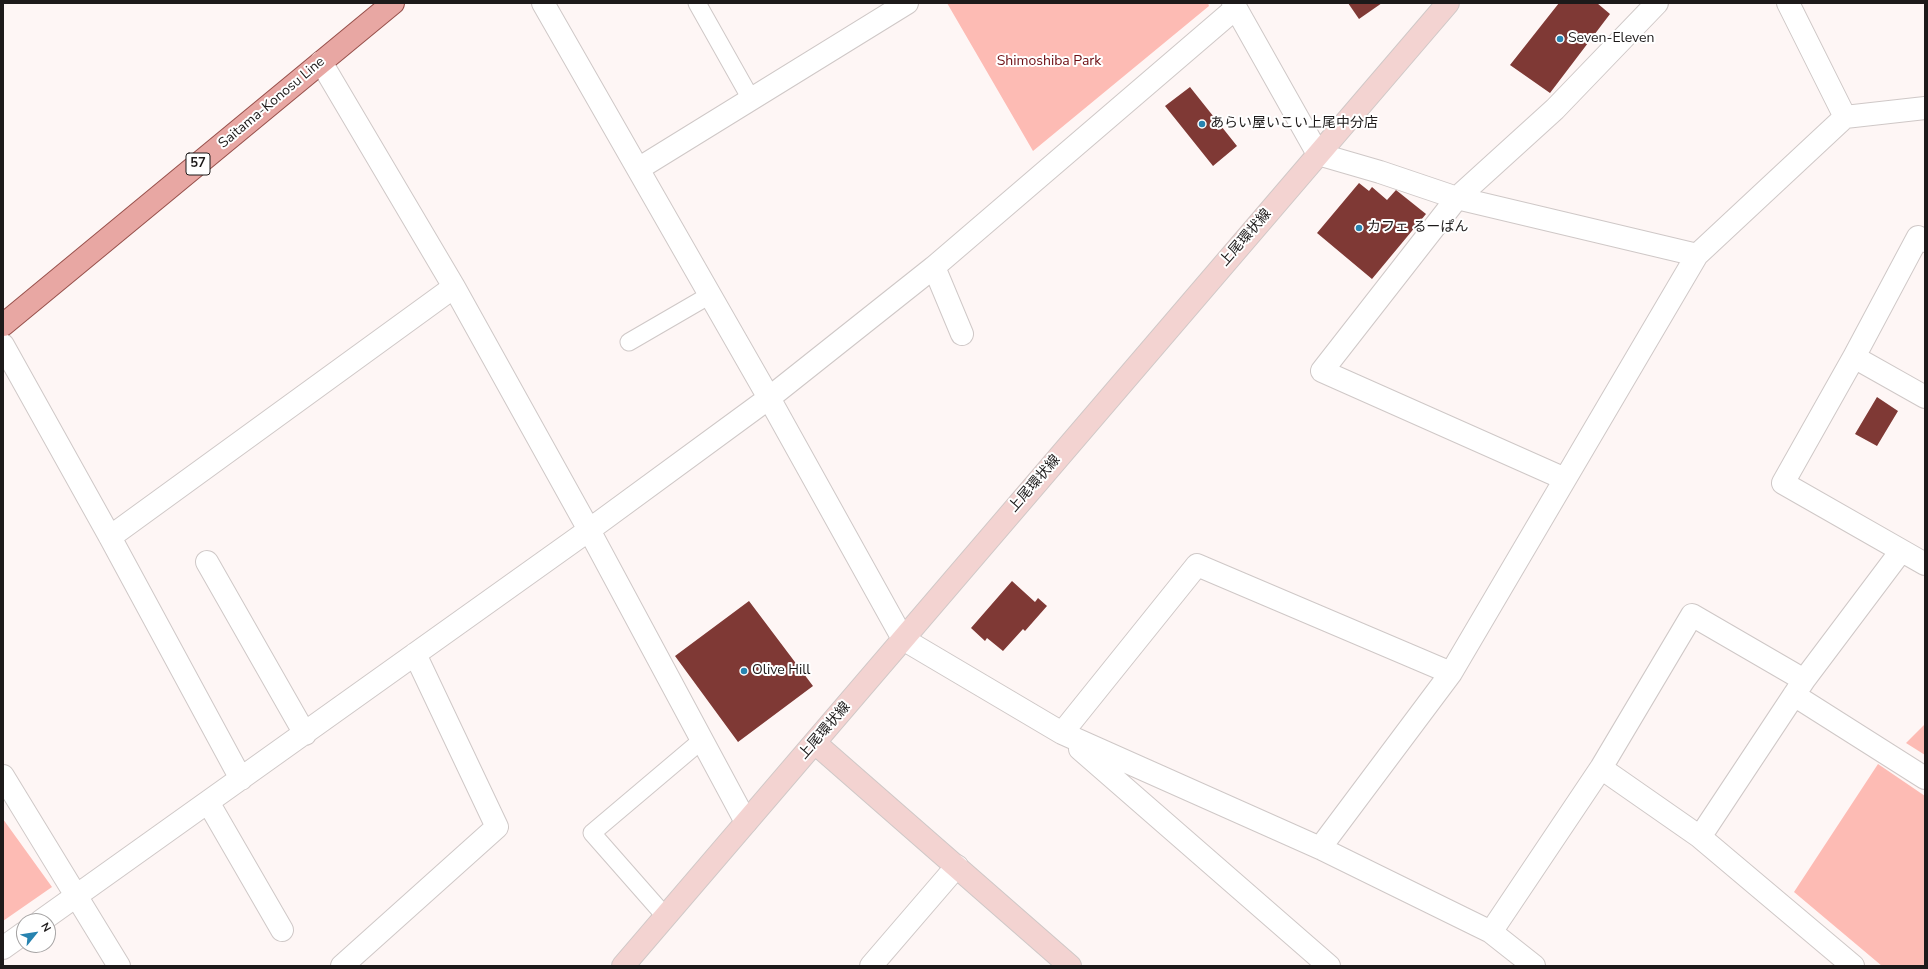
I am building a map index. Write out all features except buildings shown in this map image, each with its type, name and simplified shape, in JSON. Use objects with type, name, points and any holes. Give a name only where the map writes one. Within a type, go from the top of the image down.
[{"type":"main road","name":"Saitama-Konosu Line","points":[[3,325],[393,3]]},
{"type":"main road","name":"上尾環状線","points":[[623,966],[1448,3]]},
{"type":"main road","points":[[815,743],[1070,966]]},
{"type":"street","points":[[543,3],[769,398],[903,639],[1062,734],[1320,848],[1490,932],[1534,966]]},
{"type":"street","points":[[638,169],[907,3]]},
{"type":"street","points":[[1565,478],[1322,372],[1457,198],[1555,109],[1657,3]]},
{"type":"street","points":[[1788,3],[1845,117]]},
{"type":"street","points":[[53,913],[589,530],[769,398],[934,267],[1235,6],[1318,154],[1380,172],[1457,198],[1697,256]]},
{"type":"street","points":[[321,62],[454,287],[589,530],[746,822]]},
{"type":"street","points":[[1320,848],[1451,673],[1697,256],[1845,117],[1925,108]]},
{"type":"street","points":[[1925,241],[1918,237],[1854,357],[1783,482],[1925,564]]},
{"type":"street","points":[[934,267],[962,334]]},
{"type":"street","points":[[110,537],[454,287]]},
{"type":"street","points":[[3,345],[110,537],[241,779]]},
{"type":"street","points":[[1854,357],[1925,397]]},
{"type":"street","points":[[1700,837],[1799,687],[1901,551]]},
{"type":"street","points":[[207,562],[304,734]]},
{"type":"street","points":[[1062,734],[1198,565],[1451,673]]},
{"type":"street","points":[[1490,932],[1601,768],[1692,615],[1799,687],[1925,778]]},
{"type":"street","points":[[342,966],[497,826],[415,654]]},
{"type":"street","points":[[1062,734],[1329,966]]},
{"type":"street","points":[[1601,768],[1700,837],[1853,966]]},
{"type":"street","points":[[3,776],[119,966]]},
{"type":"street","points":[[208,802],[282,930]]},
{"type":"street","points":[[871,966],[957,866]]},
{"type":"street","points":[[3,948],[16,939]]},
{"type":"lane","points":[[697,3],[751,99]]},
{"type":"lane","points":[[628,342],[710,295]]},
{"type":"lane","points":[[665,916],[592,833],[702,740]]},
{"type":"green space","name":"Shimoshiba Park","points":[[947,3],[1208,3],[1209,6],[1033,151]]},
{"type":"green space","points":[[1925,724],[1925,755],[1906,743]]},
{"type":"green space","points":[[1878,764],[1925,796],[1925,966],[1882,966],[1794,892]]},
{"type":"green space","points":[[3,819],[52,887],[3,921]]},
{"type":"place","name":"Seven-Eleven","points":[[1560,39]]},
{"type":"place","name":"あらい屋いこい上尾中分店","points":[[1202,124]]},
{"type":"place","name":"カフェ るーぱん","points":[[1359,228]]},
{"type":"place","name":"Olive Hill","points":[[744,671]]}]
